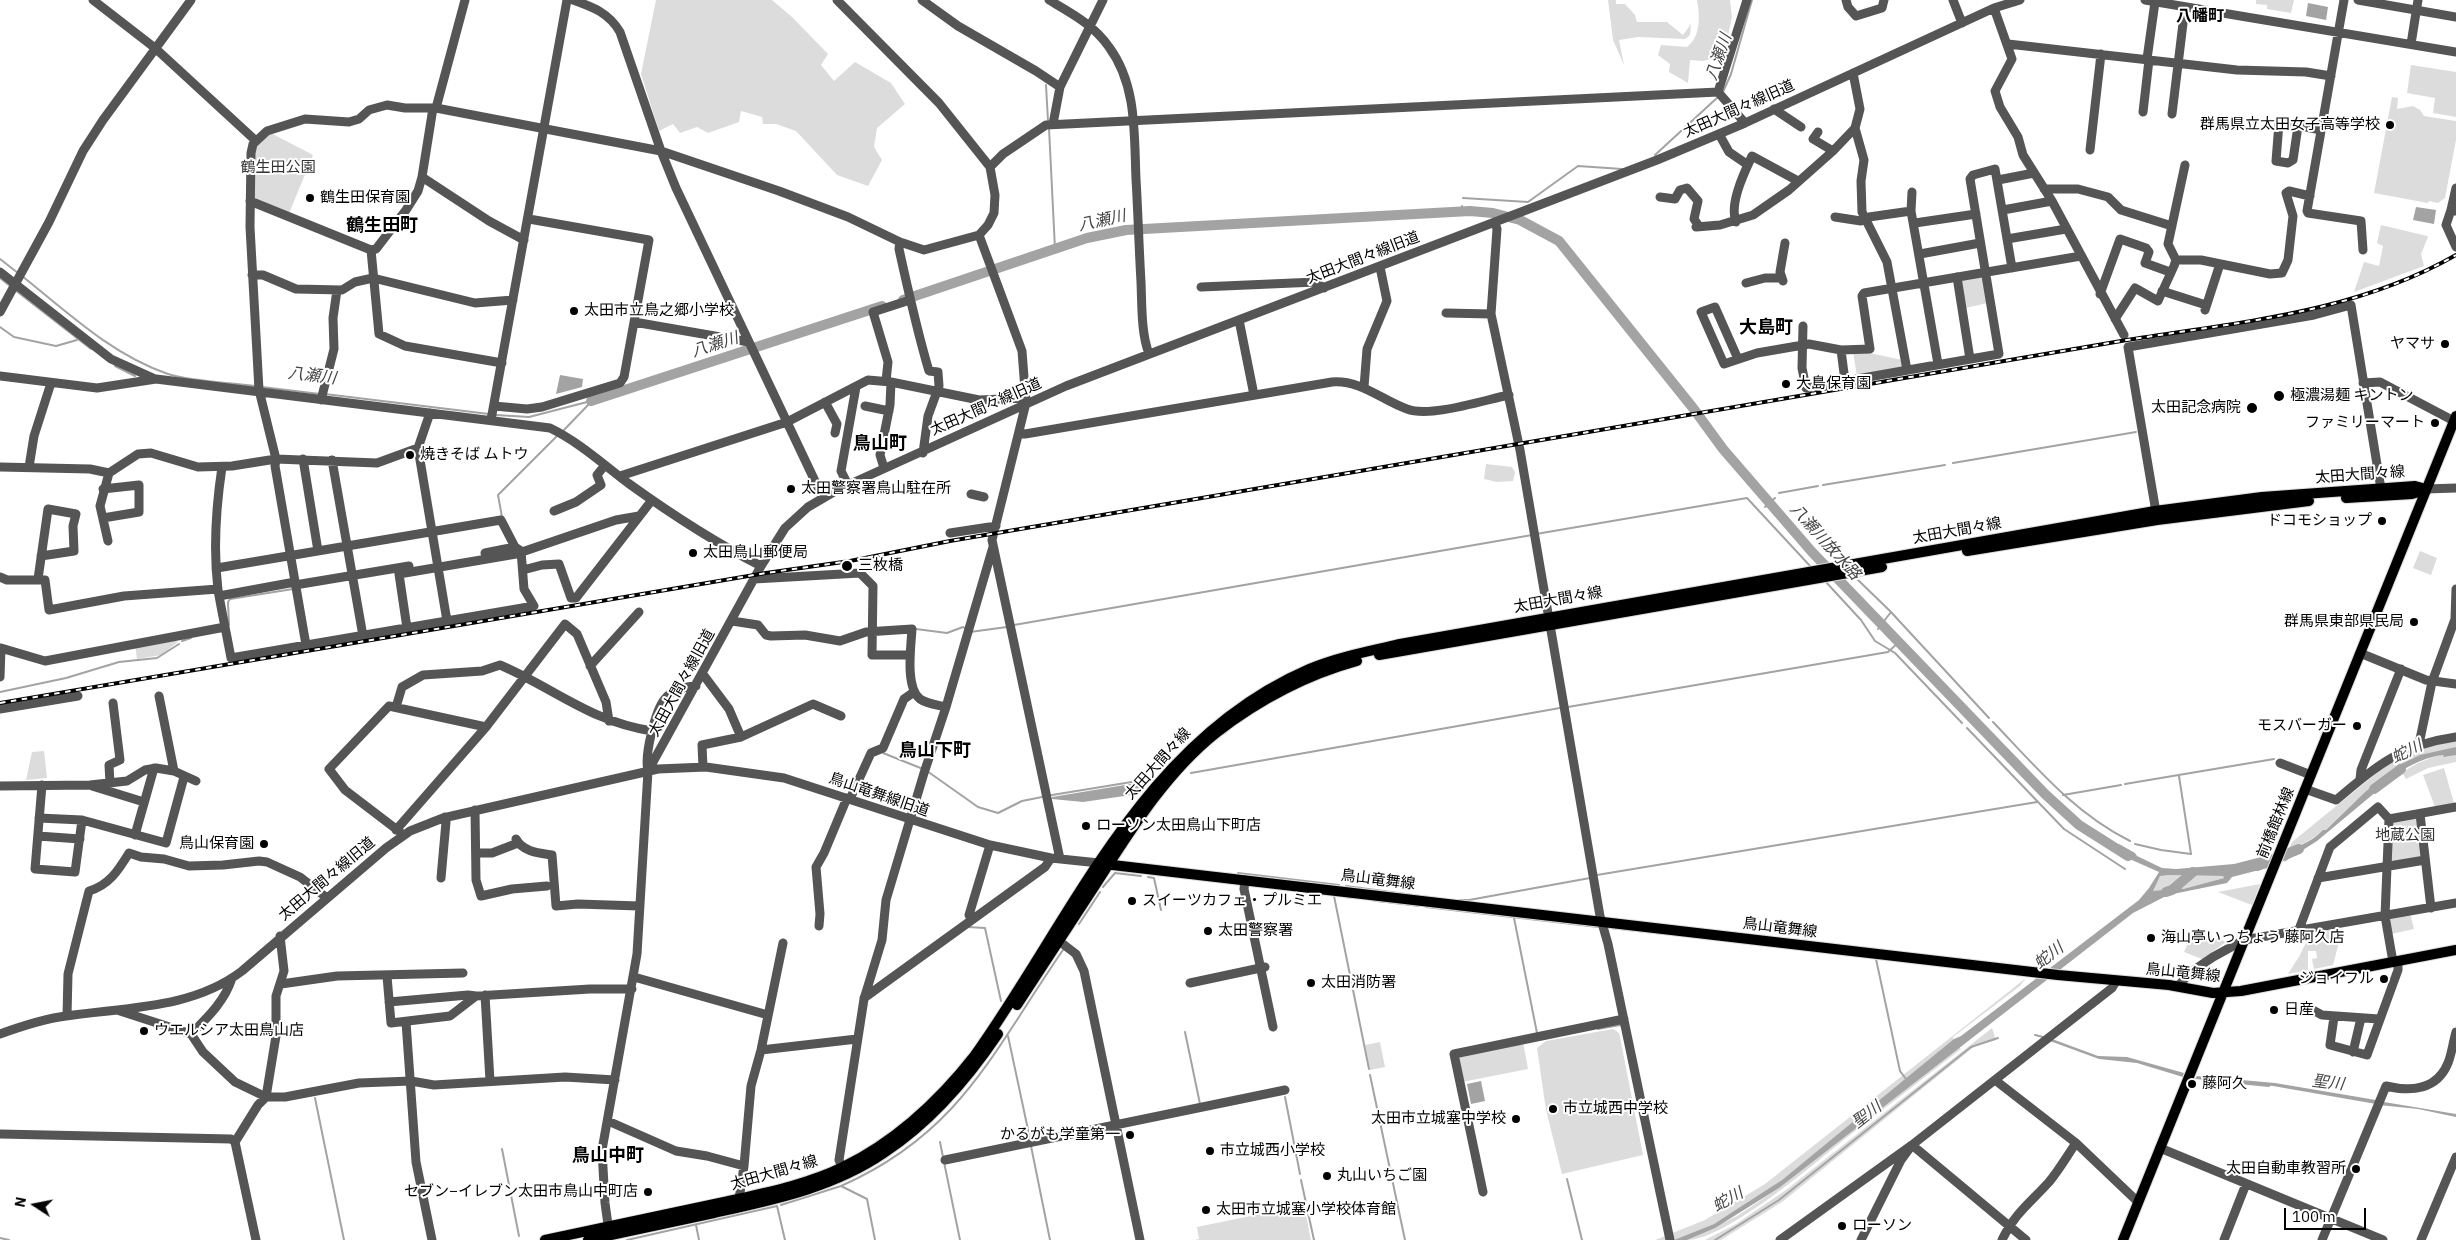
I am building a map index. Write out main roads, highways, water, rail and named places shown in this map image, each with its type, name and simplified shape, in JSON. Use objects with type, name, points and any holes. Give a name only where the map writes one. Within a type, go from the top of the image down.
[{"type":"main road","name":"前橋館林線","points":[[2123,1240],[2455,418]]},
{"type":"main road","name":"太田大間々線","points":[[588,1240],[811,1180],[842,1167],[878,1147],[911,1123],[959,1076],[1003,1016],[1104,864],[1153,800],[1188,759],[1216,734],[1253,707],[1324,671],[1377,656],[1549,621],[2262,497],[2415,486],[2426,489]]},
{"type":"main road","name":"太田大間々線","points":[[2156,515],[2412,494],[2426,489]]},
{"type":"main road","name":"太田大間々線","points":[[546,1240],[609,1234],[797,1193],[840,1177],[883,1154],[920,1127],[958,1087],[982,1058],[1059,941],[1104,864]]},
{"type":"main road","name":"鳥山竜舞線","points":[[1104,864],[2056,975],[2178,986],[2224,993],[2456,950]]},
{"type":"water","points":[[2308,3],[2328,7],[2326,20],[2306,16]]},
{"type":"water","points":[[2416,207],[2436,210],[2434,224],[2413,220]]},
{"type":"water","points":[[560,375],[583,379],[582,387],[556,394]]},
{"type":"water","points":[[2456,747],[2456,755],[2437,756],[2423,760],[2390,779],[2389,776],[2384,779],[2383,786],[2317,841],[2284,862],[2291,852],[2323,830],[2326,830],[2365,792],[2397,766],[2420,755]]},
{"type":"water","points":[[1149,781],[1138,794],[1083,802],[1052,799],[1052,797]]},
{"type":"water","points":[[2119,844],[2137,856],[2162,868],[2176,869],[2234,864],[2273,854],[2267,868],[2232,877],[2227,883],[2168,895],[2133,913],[1779,1188],[1715,1228],[1687,1240],[1674,1240],[1714,1224],[1782,1180],[1954,1039],[1961,1036],[2139,900],[2159,872],[2116,853]],"holes":[[[2160,876],[2223,876],[2224,878],[2183,889],[2177,886],[2171,889],[2153,891]]]},
{"type":"water","points":[[2052,1039],[2098,1056],[2127,1057],[2184,1073],[2183,1077],[2137,1063],[2099,1059],[2050,1041]]},
{"type":"water","points":[[2197,1076],[2275,1083],[2376,1100],[2376,1104],[2273,1086],[2195,1079]]},
{"type":"water","points":[[1481,1081],[1485,1101],[1471,1104],[1467,1084]]},
{"type":"water","points":[[2384,1102],[2456,1114],[2456,1117],[2418,1109],[2379,1105]]},
{"type":"waterway","name":"八瀬川","points":[[1723,92],[1731,74],[1752,0]]},
{"type":"waterway","points":[[1046,85],[1048,121]]},
{"type":"waterway","name":"八瀬川","points":[[1655,155],[1718,97]]},
{"type":"waterway","points":[[1049,128],[1055,249]]},
{"type":"waterway","name":"八瀬川","points":[[1463,198],[1528,202],[1578,166],[1622,169]]},
{"type":"waterway","name":"八瀬川","points":[[1461,211],[1462,206]]},
{"type":"waterway","name":"八瀬川放水路","points":[[903,300],[1087,238],[1126,230],[1470,211],[1493,213],[1520,220],[1559,241],[1693,408],[1723,449],[1812,552],[2045,794],[2079,825],[2128,856]]},
{"type":"waterway","name":"八瀬川","points":[[0,259],[18,273]]},
{"type":"waterway","name":"八瀬川","points":[[22,276],[73,318],[109,344],[147,366],[168,374],[187,378],[255,386]]},
{"type":"waterway","points":[[0,278],[10,286]]},
{"type":"waterway","points":[[15,290],[91,349]]},
{"type":"waterway","name":"八瀬川","points":[[591,401],[882,306]]},
{"type":"waterway","points":[[0,327],[14,337],[56,346],[77,340]]},
{"type":"waterway","points":[[115,366],[135,376]]},
{"type":"waterway","name":"八瀬川","points":[[262,387],[320,394]]},
{"type":"waterway","name":"八瀬川","points":[[325,394],[489,414]]},
{"type":"waterway","name":"八瀬川","points":[[496,415],[529,417],[591,401]]},
{"type":"waterway","points":[[562,432],[590,403]]},
{"type":"waterway","points":[[1953,463],[2136,432]]},
{"type":"waterway","points":[[502,517],[498,495],[558,435]]},
{"type":"waterway","points":[[1823,485],[1945,465]]},
{"type":"waterway","points":[[1779,493],[1818,486]]},
{"type":"waterway","points":[[1536,534],[1747,498],[1811,567]]},
{"type":"waterway","name":"八瀬川放水路","points":[[1765,507],[1775,498]]},
{"type":"waterway","points":[[1014,625],[1532,535]]},
{"type":"waterway","points":[[1857,579],[1890,611],[1989,718]]},
{"type":"waterway","points":[[1825,581],[1861,620],[1875,641],[1895,653],[1962,723]]},
{"type":"waterway","points":[[229,625],[228,602],[230,599],[293,589]]},
{"type":"waterway","points":[[1878,629],[1891,612]]},
{"type":"waterway","points":[[916,629],[947,633],[963,627],[966,629]]},
{"type":"waterway","points":[[970,632],[1007,627]]},
{"type":"waterway","points":[[182,641],[191,638]]},
{"type":"waterway","points":[[1568,707],[1888,652],[1899,642]]},
{"type":"waterway","points":[[0,692],[66,678],[119,662],[157,658],[179,644]]},
{"type":"waterway","points":[[1191,773],[1560,708]]},
{"type":"waterway","points":[[1993,722],[2040,772],[2073,803],[2110,830],[2130,841]]},
{"type":"waterway","points":[[1967,728],[2064,829],[2125,869]]},
{"type":"waterway","points":[[883,753],[923,769]]},
{"type":"waterway","points":[[2125,784],[2274,759]]},
{"type":"waterway","name":"蛇川","points":[[2374,789],[2401,769]]},
{"type":"waterway","points":[[927,771],[978,807],[998,813],[1022,801],[1042,797]]},
{"type":"waterway","points":[[2135,844],[2191,854],[2179,776]]},
{"type":"waterway","points":[[1052,795],[1150,779]]},
{"type":"waterway","points":[[2063,795],[2121,785]]},
{"type":"waterway","points":[[1597,875],[2037,802]]},
{"type":"waterway","name":"蛇川","points":[[2257,866],[2299,849]]},
{"type":"waterway","name":"蛇川","points":[[2166,892],[2172,890],[2193,872]]},
{"type":"waterway","points":[[1103,887],[1115,873],[1141,876]]},
{"type":"waterway","points":[[1238,873],[1339,885]]},
{"type":"waterway","points":[[1148,877],[1154,878],[1161,910]]},
{"type":"waterway","points":[[1457,900],[1469,900],[1590,878]]},
{"type":"waterway","points":[[1346,886],[1435,898]]},
{"type":"waterway","points":[[1079,924],[1100,892]]},
{"type":"waterway","points":[[1339,896],[1334,896],[1369,1069]]},
{"type":"waterway","points":[[1344,897],[1354,898]]},
{"type":"waterway","points":[[1371,900],[1384,902]]},
{"type":"waterway","points":[[1386,902],[1419,906]]},
{"type":"waterway","points":[[1426,907],[1598,927]]},
{"type":"waterway","points":[[1514,918],[1537,1033]]},
{"type":"waterway","points":[[968,927],[985,928],[1001,1001]]},
{"type":"waterway","points":[[1611,928],[1664,934]]},
{"type":"waterway","points":[[841,1186],[882,1165],[916,1141],[946,1115],[994,1055],[1063,950]]},
{"type":"waterway","points":[[1876,959],[1900,1071],[1906,1079]]},
{"type":"waterway","points":[[1598,1029],[1622,1026]]},
{"type":"waterway","points":[[1185,1032],[1200,1104]]},
{"type":"waterway","name":"聖川","points":[[2035,1035],[2043,1037]]},
{"type":"waterway","points":[[1008,1036],[1030,1139]]},
{"type":"waterway","name":"聖川","points":[[1715,1240],[1779,1200],[1971,1047],[1998,1038]]},
{"type":"waterway","points":[[1370,1075],[1405,1240]]},
{"type":"waterway","name":"聖川","points":[[2239,1083],[2269,1086]]},
{"type":"waterway","points":[[1285,1097],[1300,1174]]},
{"type":"waterway","points":[[315,1098],[344,1240]]},
{"type":"waterway","points":[[940,1142],[943,1157]]},
{"type":"waterway","points":[[1031,1146],[1050,1240]]},
{"type":"waterway","points":[[502,1149],[519,1236]]},
{"type":"waterway","points":[[944,1162],[960,1240]]},
{"type":"waterway","points":[[1567,1179],[1582,1240]]},
{"type":"waterway","points":[[1301,1180],[1306,1203]]},
{"type":"waterway","points":[[781,1205],[841,1186],[867,1199],[875,1240]]},
{"type":"waterway","points":[[627,1240],[777,1206],[785,1240]]},
{"type":"waterway","points":[[1307,1208],[1314,1240]]},
{"type":"waterway","points":[[696,1225],[699,1240]]},
{"type":"waterway","points":[[0,1238],[9,1240]]},
{"type":"railway","points":[[0,703],[766,573],[850,561],[950,541],[2127,340],[2296,313],[2378,290],[2417,275],[2456,255]]},
{"type":"place","name":"群馬県立太田女子高等学校","points":[[2390,125]]},
{"type":"place","name":"鶴生田保育園","points":[[310,198]]},
{"type":"place","name":"太田市立鳥之郷小学校","points":[[574,311]]},
{"type":"place","name":"ヤマサ","points":[[2445,344]]},
{"type":"place","name":"大島保育園","points":[[1786,384]]},
{"type":"place","name":"極濃湯麺 キントン","points":[[2279,396]]},
{"type":"place","name":"太田記念病院","points":[[2252,408]]},
{"type":"place","name":"ファミリーマート","points":[[2435,423]]},
{"type":"place","name":"焼きそば ムトウ","points":[[410,455]]},
{"type":"place","name":"太田警察署鳥山駐在所","points":[[791,489]]},
{"type":"place","name":"ドコモショップ","points":[[2382,521]]},
{"type":"place","name":"太田鳥山郵便局","points":[[693,553]]},
{"type":"place","name":"三枚橋","points":[[847,566]]},
{"type":"place","name":"群馬県東部県民局","points":[[2414,622]]},
{"type":"place","name":"モスバーガー","points":[[2357,726]]},
{"type":"place","name":"ローソン太田鳥山下町店","points":[[1086,826]]},
{"type":"place","name":"鳥山保育園","points":[[264,844]]},
{"type":"place","name":"スイーツカフェ・プルミエ","points":[[1132,901]]},
{"type":"place","name":"太田警察署","points":[[1208,931]]},
{"type":"place","name":"海山亭いっちょう 藤阿久店","points":[[2151,938]]},
{"type":"place","name":"ジョイフル","points":[[2384,979]]},
{"type":"place","name":"太田消防署","points":[[1311,983]]},
{"type":"place","name":"日産","points":[[2274,1010]]},
{"type":"place","name":"ウエルシア太田鳥山店","points":[[144,1031]]},
{"type":"place","name":"藤阿久","points":[[2192,1084]]},
{"type":"place","name":"市立城西中学校","points":[[1553,1109]]},
{"type":"place","name":"太田市立城塞中学校","points":[[1516,1119]]},
{"type":"place","name":"かるがも学童第一","points":[[1130,1135]]},
{"type":"place","name":"市立城西小学校","points":[[1210,1151]]},
{"type":"place","name":"太田自動車教習所","points":[[2356,1169]]},
{"type":"place","name":"丸山いちご園","points":[[1327,1176]]},
{"type":"place","name":"セブン−イレブン太田市鳥山中町店","points":[[648,1192]]},
{"type":"place","name":"太田市立城塞小学校体育館","points":[[1206,1210]]},
{"type":"place","name":"ローソン","points":[[1842,1226]]},
{"type":"district","name":"八幡町","points":[[2200,16]]},
{"type":"district","name":"鶴生田町","points":[[382,226]]},
{"type":"district","name":"大島町","points":[[1766,328]]},
{"type":"district","name":"鳥山町","points":[[880,444]]},
{"type":"district","name":"鳥山下町","points":[[935,751]]},
{"type":"district","name":"鳥山中町","points":[[608,1156]]},
{"type":"park label","name":"鶴生田公園","points":[[278,168]]},
{"type":"park label","name":"地蔵公園","points":[[2405,836]]}]
